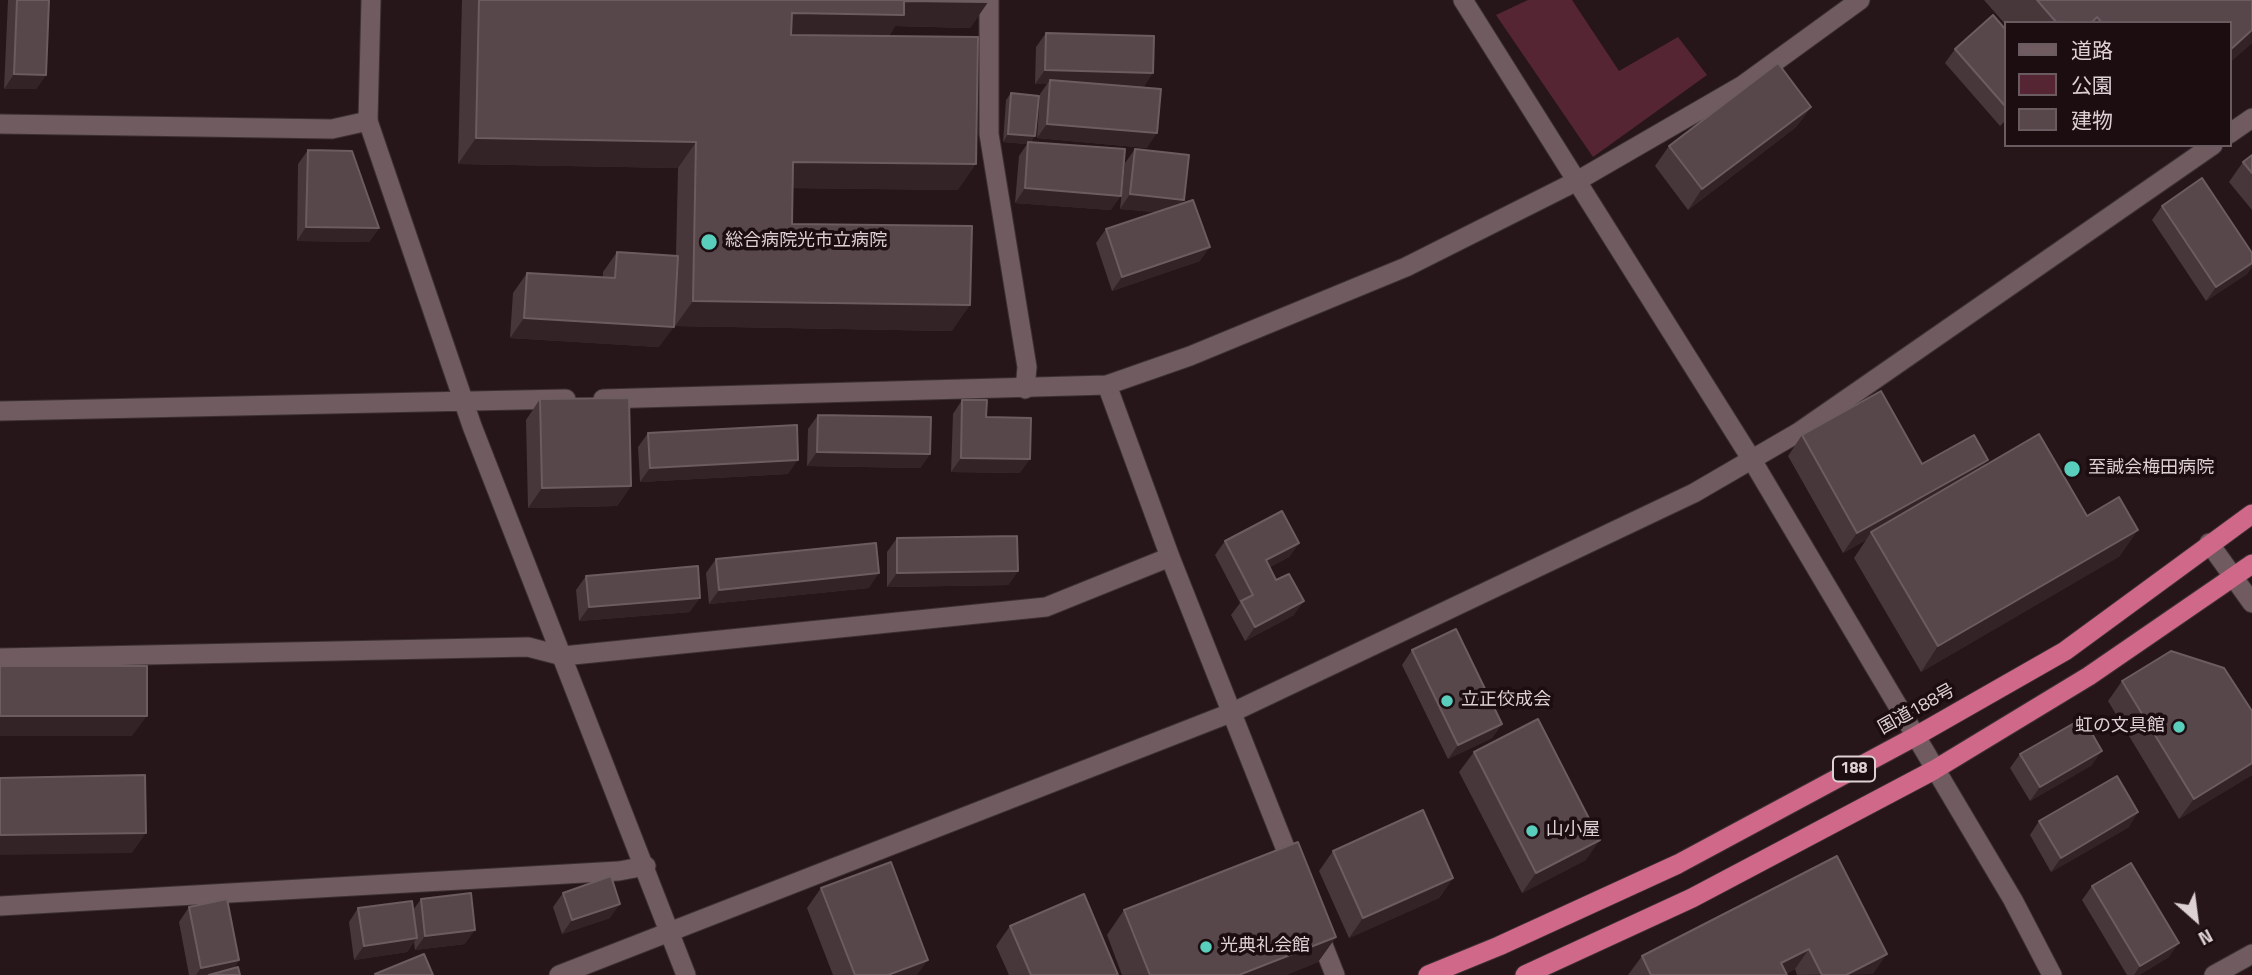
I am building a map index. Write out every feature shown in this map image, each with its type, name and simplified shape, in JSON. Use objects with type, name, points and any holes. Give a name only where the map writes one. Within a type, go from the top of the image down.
[{"type":"highway","name":"国道188号","points":[[1428,975],[1499,946],[1678,864],[1916,736],[2065,651],[2252,514]]},
{"type":"highway","name":"188","points":[[1525,975],[1692,898],[1934,770],[2089,676],[2252,564]]},
{"type":"street","points":[[371,0],[368,121],[472,426],[687,975]]},
{"type":"street","points":[[989,0],[989,134],[1027,367],[1025,389]]},
{"type":"street","points":[[1463,0],[1752,460],[2013,900],[2052,975]]},
{"type":"street","points":[[0,411],[1107,385],[1190,356],[1406,267],[1577,181],[1743,85],[1860,0]]},
{"type":"street","points":[[2231,133],[2252,118]]},
{"type":"street","points":[[0,124],[332,129],[368,121]]},
{"type":"street","points":[[559,975],[1233,712],[1694,493],[1799,432],[2210,147]]},
{"type":"street","points":[[1107,385],[1170,557],[1301,887]]},
{"type":"street","points":[[2209,544],[2252,603]]},
{"type":"street","points":[[0,658],[528,647],[563,656],[1046,607],[1170,557]]},
{"type":"street","points":[[0,906],[619,871],[646,866]]},
{"type":"street","points":[[1311,912],[1335,975]]},
{"type":"street","points":[[2214,975],[2252,954]]},
{"type":"green space","points":[[1528,0],[1572,0],[1619,71],[1678,37],[1707,75],[1593,157],[1496,15]]},
{"type":"building","points":[[17,0],[49,0],[46,75],[14,74]]},
{"type":"building","points":[[479,0],[988,0],[904,1],[904,15],[792,13],[791,35],[978,37],[976,164],[793,162],[792,224],[972,226],[970,305],[693,301],[696,142],[476,138]]},
{"type":"building","points":[[2037,0],[2252,0],[2252,30],[2231,49],[2231,21],[2100,21],[2097,17],[2093,21],[2055,21]]},
{"type":"building","points":[[1993,15],[2004,28],[2004,105],[1955,49]]},
{"type":"building","points":[[1046,33],[1154,36],[1153,73],[1045,70]]},
{"type":"building","points":[[1778,63],[1811,107],[1702,189],[1669,146]]},
{"type":"building","points":[[1050,80],[1161,89],[1157,133],[1047,124]]},
{"type":"building","points":[[1011,93],[1039,96],[1035,136],[1008,134]]},
{"type":"building","points":[[1028,142],[1125,149],[1121,196],[1025,188]]},
{"type":"building","points":[[1135,149],[1189,155],[1184,200],[1130,194]]},
{"type":"building","points":[[308,150],[352,151],[379,228],[306,227]]},
{"type":"building","points":[[2252,155],[2252,173],[2243,162]]},
{"type":"building","points":[[2202,178],[2252,253],[2252,263],[2216,287],[2162,206]]},
{"type":"building","points":[[1193,200],[1210,247],[1122,277],[1106,229]]},
{"type":"building","points":[[617,252],[678,256],[674,327],[524,318],[527,273],[615,278]]},
{"type":"building","points":[[1881,391],[1922,464],[1974,435],[1988,460],[1857,533],[1802,435]]},
{"type":"building","points":[[629,398],[631,486],[542,488],[540,399]]},
{"type":"building","points":[[962,400],[987,400],[986,417],[1031,418],[1030,459],[961,458]]},
{"type":"building","points":[[818,415],[931,417],[930,454],[817,452]]},
{"type":"building","points":[[797,425],[798,460],[650,468],[648,433]]},
{"type":"building","points":[[2039,434],[2087,516],[2119,497],[2138,530],[1938,646],[1871,532]]},
{"type":"building","points":[[1282,511],[1299,543],[1266,560],[1276,580],[1289,574],[1304,601],[1255,627],[1241,601],[1253,595],[1225,541]]},
{"type":"building","points":[[1017,536],[1018,571],[897,573],[897,538]]},
{"type":"building","points":[[876,543],[879,573],[719,590],[716,559]]},
{"type":"building","points":[[698,566],[700,598],[589,607],[586,576]]},
{"type":"building","name":"立正佼成会","points":[[1456,629],[1502,724],[1458,745],[1412,650]]},
{"type":"building","name":"虹の文具館","points":[[2171,651],[2224,668],[2252,711],[2252,763],[2194,799],[2122,681]]},
{"type":"building","points":[[0,666],[147,666],[147,716],[0,716]]},
{"type":"building","points":[[2083,718],[2102,751],[2040,787],[2020,754]]},
{"type":"building","points":[[1538,719],[1600,840],[1536,873],[1474,752]]},
{"type":"building","points":[[145,775],[146,833],[0,835],[0,778]]},
{"type":"building","points":[[2117,776],[2138,812],[2061,858],[2039,821]]},
{"type":"building","points":[[1423,810],[1453,878],[1363,918],[1333,851]]},
{"type":"building","points":[[1298,842],[1336,937],[1239,975],[1150,975],[1124,910]]},
{"type":"building","points":[[1837,856],[1887,954],[1846,975],[1822,975],[1809,949],[1781,963],[1787,975],[1651,975],[1642,956]]},
{"type":"building","points":[[891,862],[928,960],[888,975],[855,975],[821,888]]},
{"type":"building","points":[[2131,863],[2179,943],[2140,966],[2092,886]]},
{"type":"building","points":[[611,876],[620,904],[572,920],[563,893]]},
{"type":"building","points":[[471,893],[475,930],[425,936],[421,899]]},
{"type":"building","points":[[1084,894],[1118,975],[1031,975],[1010,926]]},
{"type":"building","points":[[227,899],[239,960],[201,968],[189,907]]},
{"type":"building","points":[[412,901],[417,938],[364,946],[358,908]]},
{"type":"building","points":[[424,954],[433,975],[375,974]]},
{"type":"building","points":[[238,967],[240,975],[209,975]]},
{"type":"place","name":"総合病院光市立病院","points":[[709,242]]},
{"type":"place","name":"至誠会梅田病院","points":[[2072,469]]},
{"type":"place","name":"立正佼成会","points":[[1447,701]]},
{"type":"place","name":"虹の文具館","points":[[2179,727]]},
{"type":"place","name":"山小屋","points":[[1532,831]]},
{"type":"place","name":"光典礼会館","points":[[1206,947]]}]
